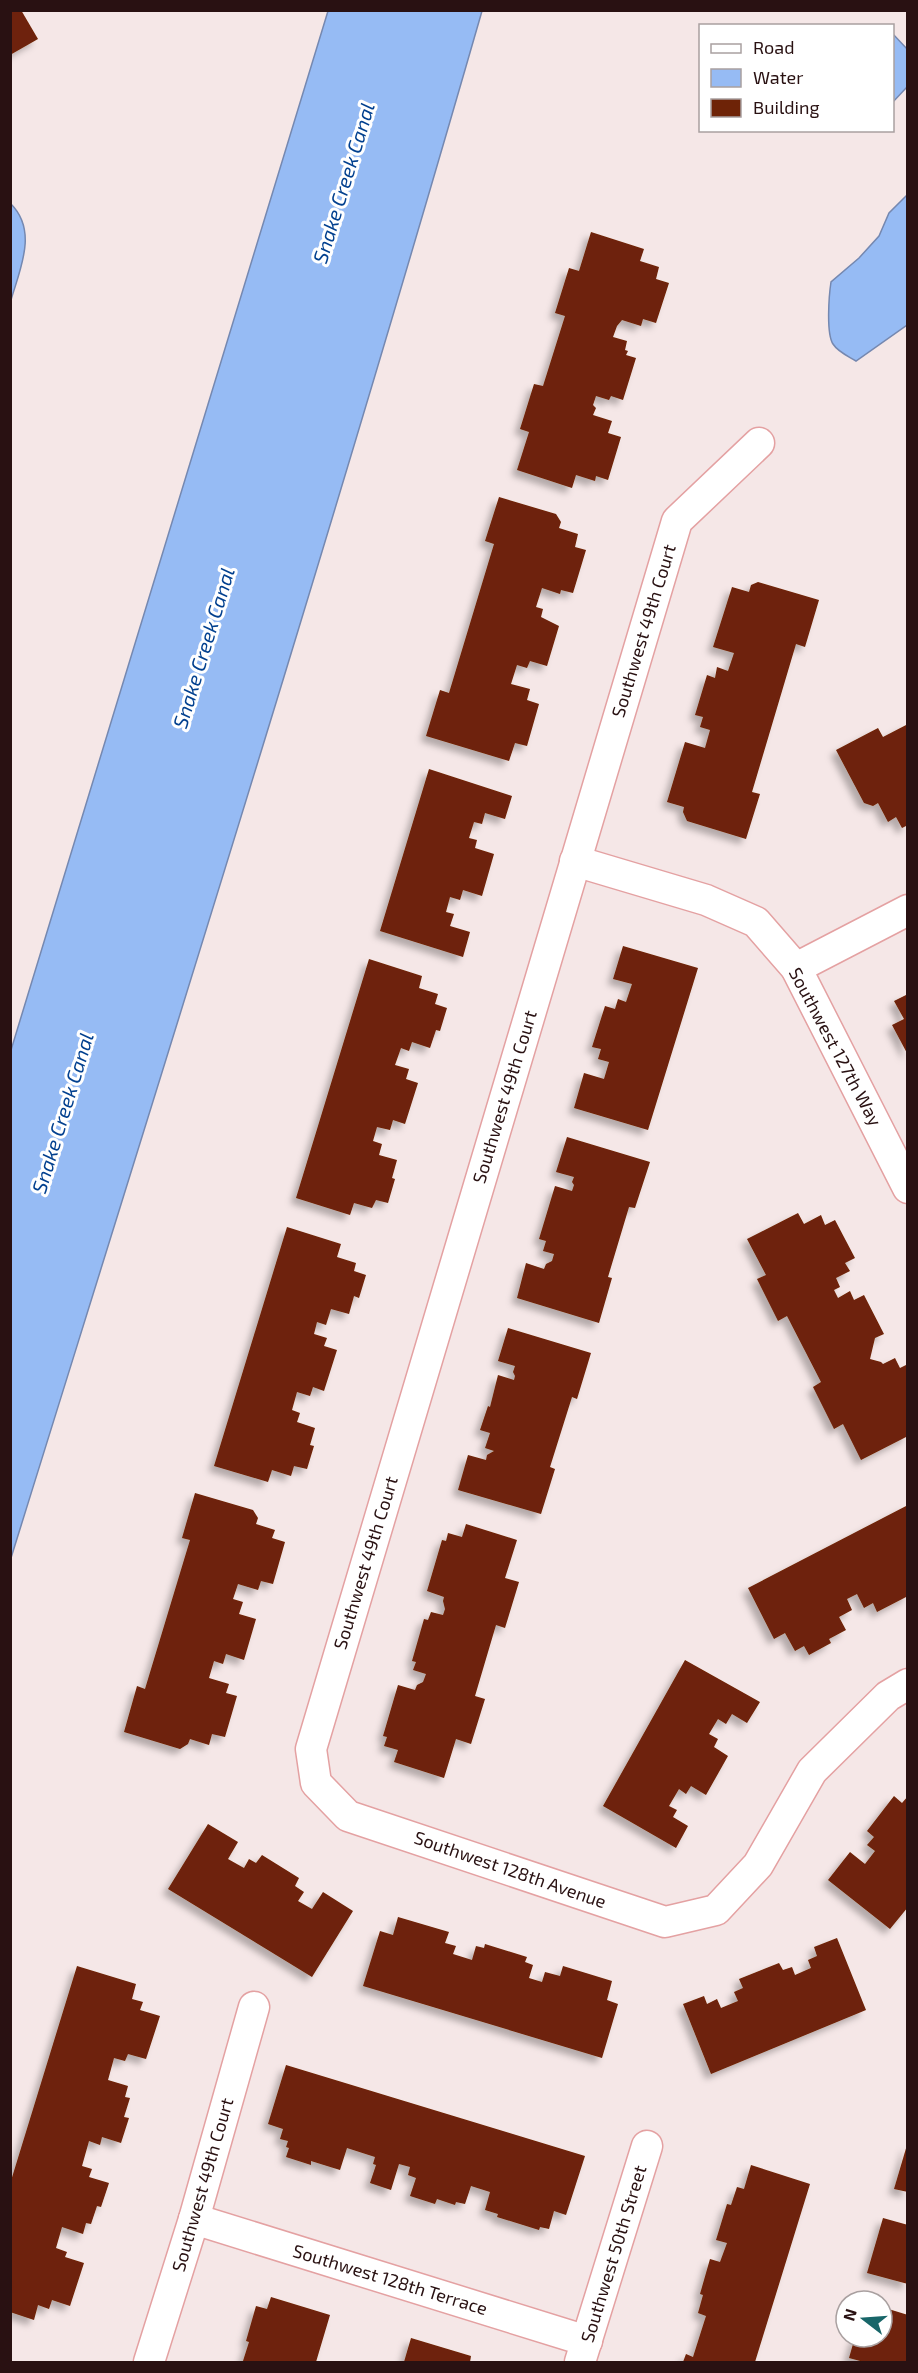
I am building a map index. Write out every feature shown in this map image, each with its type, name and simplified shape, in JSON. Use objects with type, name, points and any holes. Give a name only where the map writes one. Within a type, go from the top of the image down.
[{"type":"street","name":"Southwest 49th Court","points":[[316,1783],[311,1749],[677,521],[759,443]]},
{"type":"street","name":"Southwest 127th Way","points":[[575,861],[706,900],[756,922],[796,968],[908,1188]]},
{"type":"street","points":[[796,968],[908,910]]},
{"type":"street","name":"Southwest 128th Avenue","points":[[316,1783],[348,1816],[665,1922],[716,1910],[758,1865],[812,1771],[888,1696],[908,1684]]},
{"type":"street","name":"Southwest 49th Court","points":[[149,2362],[194,2219],[255,2007]]},
{"type":"street","name":"Southwest 50th Street","points":[[584,2352],[647,2146]]},
{"type":"street","name":"Southwest 128th Terrace","points":[[194,2219],[584,2352]]},
{"type":"water","name":"Snake Creek Canal","points":[[328,11],[482,11],[310,592],[11,1558],[11,1050]]},
{"type":"water","points":[[894,35],[908,50],[907,87],[894,101]]},
{"type":"water","points":[[907,195],[907,325],[856,361],[843,354],[831,339],[829,296],[831,282],[859,258],[879,236],[889,213]]},
{"type":"water","points":[[11,204],[24,226],[25,238],[22,263],[11,300]]},
{"type":"building","points":[[10,10],[21,10],[38,39],[10,55]]},
{"type":"building","points":[[591,232],[644,249],[640,261],[659,267],[656,279],[669,283],[656,323],[643,319],[641,326],[622,320],[613,337],[627,341],[626,355],[636,358],[623,400],[611,396],[609,400],[596,396],[593,405],[596,408],[593,415],[612,421],[608,433],[621,437],[608,480],[596,476],[595,481],[576,475],[572,488],[517,470],[529,432],[520,429],[534,384],[543,386],[565,316],[555,313],[569,268],[579,271]]},
{"type":"building","points":[[499,497],[556,514],[561,522],[559,528],[578,534],[575,547],[586,550],[573,593],[561,590],[560,594],[542,588],[536,607],[543,609],[541,617],[559,626],[547,666],[530,661],[527,668],[517,665],[511,684],[530,689],[527,700],[539,704],[527,746],[515,743],[509,761],[426,736],[440,690],[449,693],[494,544],[485,541]]},
{"type":"building","points":[[758,582],[819,600],[805,647],[796,644],[752,792],[760,794],[746,839],[687,821],[683,812],[684,807],[667,802],[685,742],[705,748],[710,730],[700,727],[703,717],[695,715],[707,675],[715,678],[717,667],[728,671],[734,653],[713,647],[732,587],[749,592],[751,585]]},
{"type":"building","points":[[908,724],[908,825],[902,828],[896,817],[888,822],[878,803],[873,806],[864,803],[836,750],[878,728],[883,737]]},
{"type":"building","points":[[429,769],[512,796],[505,819],[485,813],[482,824],[474,822],[469,838],[477,840],[475,848],[494,854],[482,896],[463,890],[460,900],[450,897],[446,912],[454,914],[450,926],[470,932],[463,957],[380,931]]},
{"type":"building","points":[[623,946],[698,968],[648,1130],[574,1108],[584,1073],[604,1079],[609,1062],[598,1059],[601,1049],[592,1047],[605,1006],[615,1009],[618,999],[626,1002],[632,984],[613,979]]},
{"type":"building","points":[[369,959],[422,976],[419,988],[438,994],[435,1004],[447,1008],[440,1031],[436,1030],[430,1048],[412,1042],[409,1051],[401,1048],[395,1065],[409,1069],[406,1079],[418,1083],[405,1124],[393,1120],[390,1130],[377,1127],[373,1141],[382,1144],[379,1155],[397,1160],[392,1178],[395,1179],[388,1203],[376,1200],[372,1208],[354,1203],[350,1215],[296,1198]]},
{"type":"building","points":[[908,994],[908,1055],[892,1025],[904,1019],[894,1001]]},
{"type":"building","points":[[567,1137],[650,1162],[635,1208],[629,1207],[608,1277],[612,1278],[599,1323],[517,1298],[526,1263],[544,1269],[546,1264],[552,1261],[554,1254],[543,1251],[546,1241],[539,1239],[555,1186],[572,1191],[574,1185],[572,1182],[574,1177],[556,1172]]},
{"type":"building","points":[[798,1213],[804,1224],[821,1215],[825,1225],[835,1220],[855,1258],[845,1263],[850,1271],[836,1278],[840,1287],[834,1290],[838,1298],[850,1291],[854,1300],[864,1295],[884,1334],[875,1338],[870,1359],[883,1364],[895,1358],[900,1368],[908,1364],[906,1422],[908,1436],[861,1460],[843,1424],[834,1429],[813,1387],[821,1382],[787,1316],[778,1321],[757,1279],[766,1275],[747,1239]]},
{"type":"building","points":[[287,1227],[341,1244],[337,1257],[356,1263],[354,1271],[366,1275],[359,1298],[354,1296],[349,1314],[331,1309],[326,1325],[317,1322],[314,1334],[327,1338],[324,1346],[337,1350],[324,1391],[313,1387],[310,1396],[297,1392],[292,1410],[300,1413],[297,1422],[315,1428],[310,1445],[314,1446],[307,1469],[294,1466],[291,1476],[272,1470],[268,1482],[214,1466]]},
{"type":"building","points":[[508,1328],[591,1353],[577,1399],[572,1397],[550,1467],[555,1469],[541,1514],[458,1490],[468,1455],[486,1460],[487,1455],[494,1451],[485,1448],[490,1433],[480,1430],[488,1406],[490,1407],[498,1375],[514,1380],[515,1366],[498,1361]]},
{"type":"building","points":[[195,1493],[253,1510],[258,1518],[256,1524],[275,1530],[272,1538],[285,1542],[273,1584],[261,1581],[258,1590],[238,1584],[233,1599],[243,1602],[239,1614],[256,1619],[244,1660],[226,1654],[223,1664],[214,1661],[209,1678],[229,1684],[226,1693],[237,1696],[225,1737],[212,1734],[209,1745],[190,1739],[188,1744],[180,1749],[124,1732],[137,1686],[145,1689],[190,1540],[182,1538]]},
{"type":"building","points":[[908,1505],[908,1596],[877,1612],[873,1603],[864,1608],[857,1594],[847,1599],[852,1610],[839,1617],[846,1630],[829,1639],[831,1643],[809,1655],[804,1646],[795,1651],[785,1633],[774,1639],[748,1588]]},
{"type":"building","points":[[466,1524],[517,1540],[505,1578],[519,1582],[505,1628],[496,1625],[475,1696],[485,1699],[471,1744],[456,1739],[444,1778],[394,1762],[398,1750],[384,1746],[387,1737],[383,1736],[398,1685],[415,1690],[417,1685],[423,1682],[426,1674],[413,1670],[416,1662],[412,1661],[424,1619],[428,1620],[431,1612],[443,1615],[445,1609],[444,1597],[427,1591],[442,1540],[446,1541],[448,1533],[462,1537]]},
{"type":"building","points":[[685,1660],[760,1702],[747,1723],[732,1714],[726,1724],[718,1719],[709,1734],[718,1739],[714,1747],[728,1756],[706,1795],[691,1786],[686,1794],[679,1789],[669,1806],[677,1810],[673,1817],[688,1826],[676,1848],[603,1806]]},
{"type":"building","points":[[894,1796],[902,1803],[908,1796],[908,1907],[890,1929],[828,1880],[850,1852],[865,1864],[875,1851],[867,1845],[874,1837],[867,1831]]},
{"type":"building","points":[[208,1824],[238,1842],[228,1859],[244,1868],[249,1859],[256,1863],[262,1855],[299,1878],[295,1886],[304,1892],[298,1901],[312,1909],[323,1892],[353,1911],[312,1977],[168,1889]]},
{"type":"building","points":[[398,1917],[449,1932],[445,1943],[456,1946],[453,1954],[472,1960],[476,1946],[484,1948],[485,1944],[527,1957],[525,1962],[533,1965],[529,1978],[542,1982],[545,1972],[560,1976],[563,1966],[612,1981],[607,2000],[618,2004],[602,2058],[363,1986],[380,1931],[393,1935]]},
{"type":"building","points":[[837,1938],[866,2010],[711,2074],[683,2004],[704,1996],[707,2004],[717,1999],[721,2008],[738,2001],[734,1992],[743,1988],[739,1979],[779,1963],[783,1970],[792,1967],[795,1975],[811,1968],[808,1960],[817,1956],[814,1947]]},
{"type":"building","points":[[77,1966],[136,1984],[132,1999],[143,2002],[140,2010],[160,2016],[146,2059],[128,2054],[125,2061],[114,2058],[108,2080],[128,2086],[125,2097],[130,2098],[124,2117],[129,2118],[121,2143],[102,2137],[100,2145],[89,2141],[82,2166],[92,2169],[89,2177],[109,2183],[101,2207],[97,2206],[91,2224],[86,2223],[83,2234],[62,2227],[56,2248],[67,2252],[65,2257],[84,2263],[70,2306],[52,2300],[49,2309],[38,2305],[34,2320],[10,2312],[10,2184]]},
{"type":"building","points":[[286,2065],[585,2156],[566,2215],[554,2211],[549,2229],[540,2227],[539,2230],[497,2217],[498,2214],[485,2210],[490,2192],[471,2186],[465,2204],[456,2202],[455,2205],[437,2199],[435,2204],[410,2196],[416,2178],[408,2175],[410,2167],[399,2164],[391,2190],[370,2183],[376,2165],[373,2164],[375,2157],[347,2148],[340,2170],[311,2161],[311,2165],[286,2157],[289,2148],[286,2147],[288,2141],[280,2139],[283,2129],[268,2124]]},
{"type":"building","points":[[908,2145],[908,2192],[894,2189]]},
{"type":"building","points":[[751,2165],[810,2184],[755,2362],[683,2362],[686,2354],[693,2357],[706,2316],[698,2313],[703,2295],[700,2294],[710,2259],[720,2262],[727,2243],[716,2240],[727,2204],[731,2205],[737,2187],[744,2189]]},
{"type":"building","points":[[883,2218],[908,2225],[908,2284],[867,2273]]},
{"type":"building","points":[[271,2297],[330,2315],[316,2362],[243,2361],[256,2306],[267,2309]]},
{"type":"building","points":[[894,2311],[908,2315],[908,2362],[864,2362],[849,2358],[852,2349],[894,2349]]},
{"type":"building","points":[[411,2338],[471,2356],[470,2362],[404,2362]]}]
